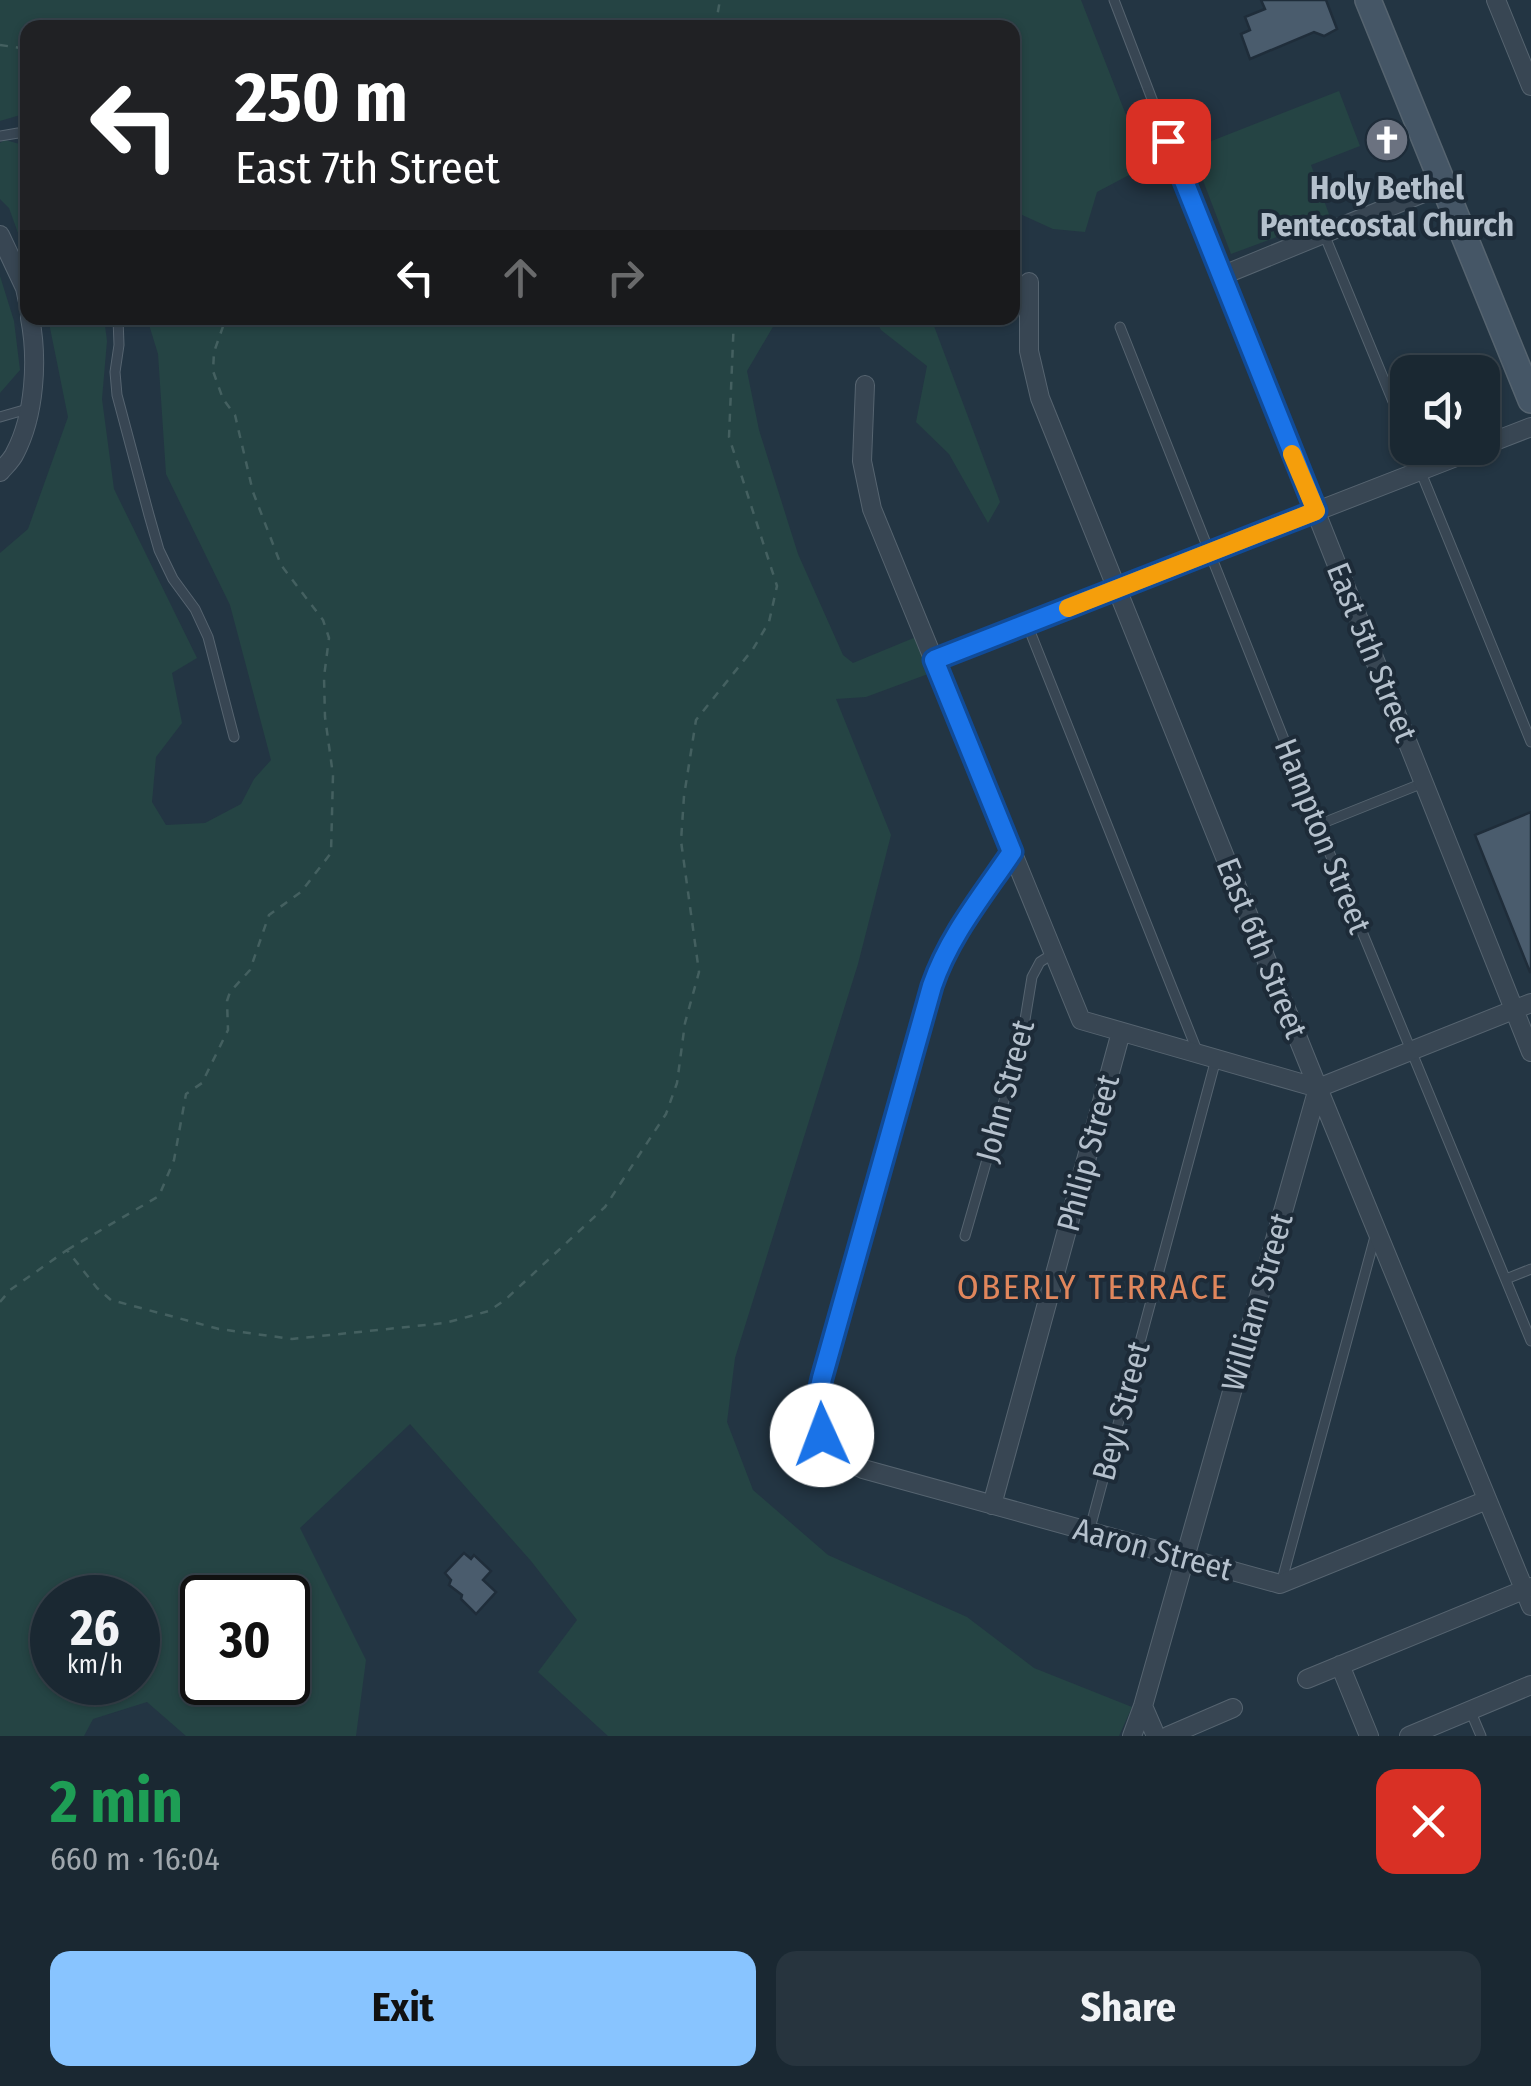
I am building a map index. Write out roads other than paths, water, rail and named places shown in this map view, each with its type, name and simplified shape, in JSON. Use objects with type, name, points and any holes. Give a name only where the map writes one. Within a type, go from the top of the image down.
[{"type":"main road","points":[[1368,0],[1531,400]]},
{"type":"street","points":[[1496,0],[1531,86]]},
{"type":"street","name":"East 5th Street","points":[[1168,141],[1423,782],[1522,1006],[1531,1052]]},
{"type":"street","points":[[1222,276],[1442,185]]},
{"type":"street","points":[[0,235],[20,277]]},
{"type":"street","name":"East 6th Street","points":[[1029,282],[1030,352],[1035,383],[1318,1088],[1529,1594]]},
{"type":"street","points":[[0,472],[15,454],[30,408],[35,362],[31,325]]},
{"type":"street","points":[[864,384],[862,461],[867,494],[1054,953]]},
{"type":"street","points":[[1500,439],[1531,427]]},
{"type":"street","points":[[934,660],[1434,465]]},
{"type":"street","name":"Aaron Street","points":[[1012,852],[954,938],[932,986],[822,1378],[816,1405],[822,1435],[832,1451],[850,1464],[1280,1584]]},
{"type":"street","name":"John Street","points":[[1054,953],[1081,1020],[1318,1088]]},
{"type":"street","points":[[1318,1088],[1522,1006]]},
{"type":"street","name":"Philip Street","points":[[992,1505],[1121,1032]]},
{"type":"street","name":"William Street","points":[[1132,1736],[1318,1088]]},
{"type":"street","points":[[1280,1584],[1488,1500]]},
{"type":"street","points":[[1307,1679],[1529,1594]]},
{"type":"street","points":[[1340,1665],[1370,1736]]},
{"type":"street","points":[[1408,1736],[1531,1685]]},
{"type":"street","points":[[1143,1706],[1156,1736]]},
{"type":"street","points":[[1168,1736],[1233,1708]]},
{"type":"lane","points":[[1114,0],[1168,141]]},
{"type":"lane","points":[[1324,234],[1390,394]]},
{"type":"lane","points":[[118,325],[117,395],[149,515],[159,550],[208,637],[234,737]]},
{"type":"lane","name":"Hampton Street","points":[[1120,328],[1318,826],[1531,1342]]},
{"type":"lane","points":[[0,417],[30,408]]},
{"type":"lane","points":[[1419,465],[1530,739]]},
{"type":"lane","points":[[1026,624],[1207,1057]]},
{"type":"lane","points":[[1318,826],[1423,782]]},
{"type":"lane","name":"John Street","points":[[965,1236],[1022,1038],[1032,977],[1040,962],[1054,953]]},
{"type":"lane","name":"Beyl Street","points":[[1088,1532],[1207,1057]]},
{"type":"lane","points":[[1280,1584],[1377,1230]]},
{"type":"lane","points":[[1506,1280],[1531,1270]]},
{"type":"lane","points":[[1470,1710],[1480,1736]]},
{"type":"place","name":"Holy Bethel Pentecostal Church","points":[[1387,140]]},
{"type":"district","name":"OBERLY TERRACE","points":[[1093,1287]]}]
